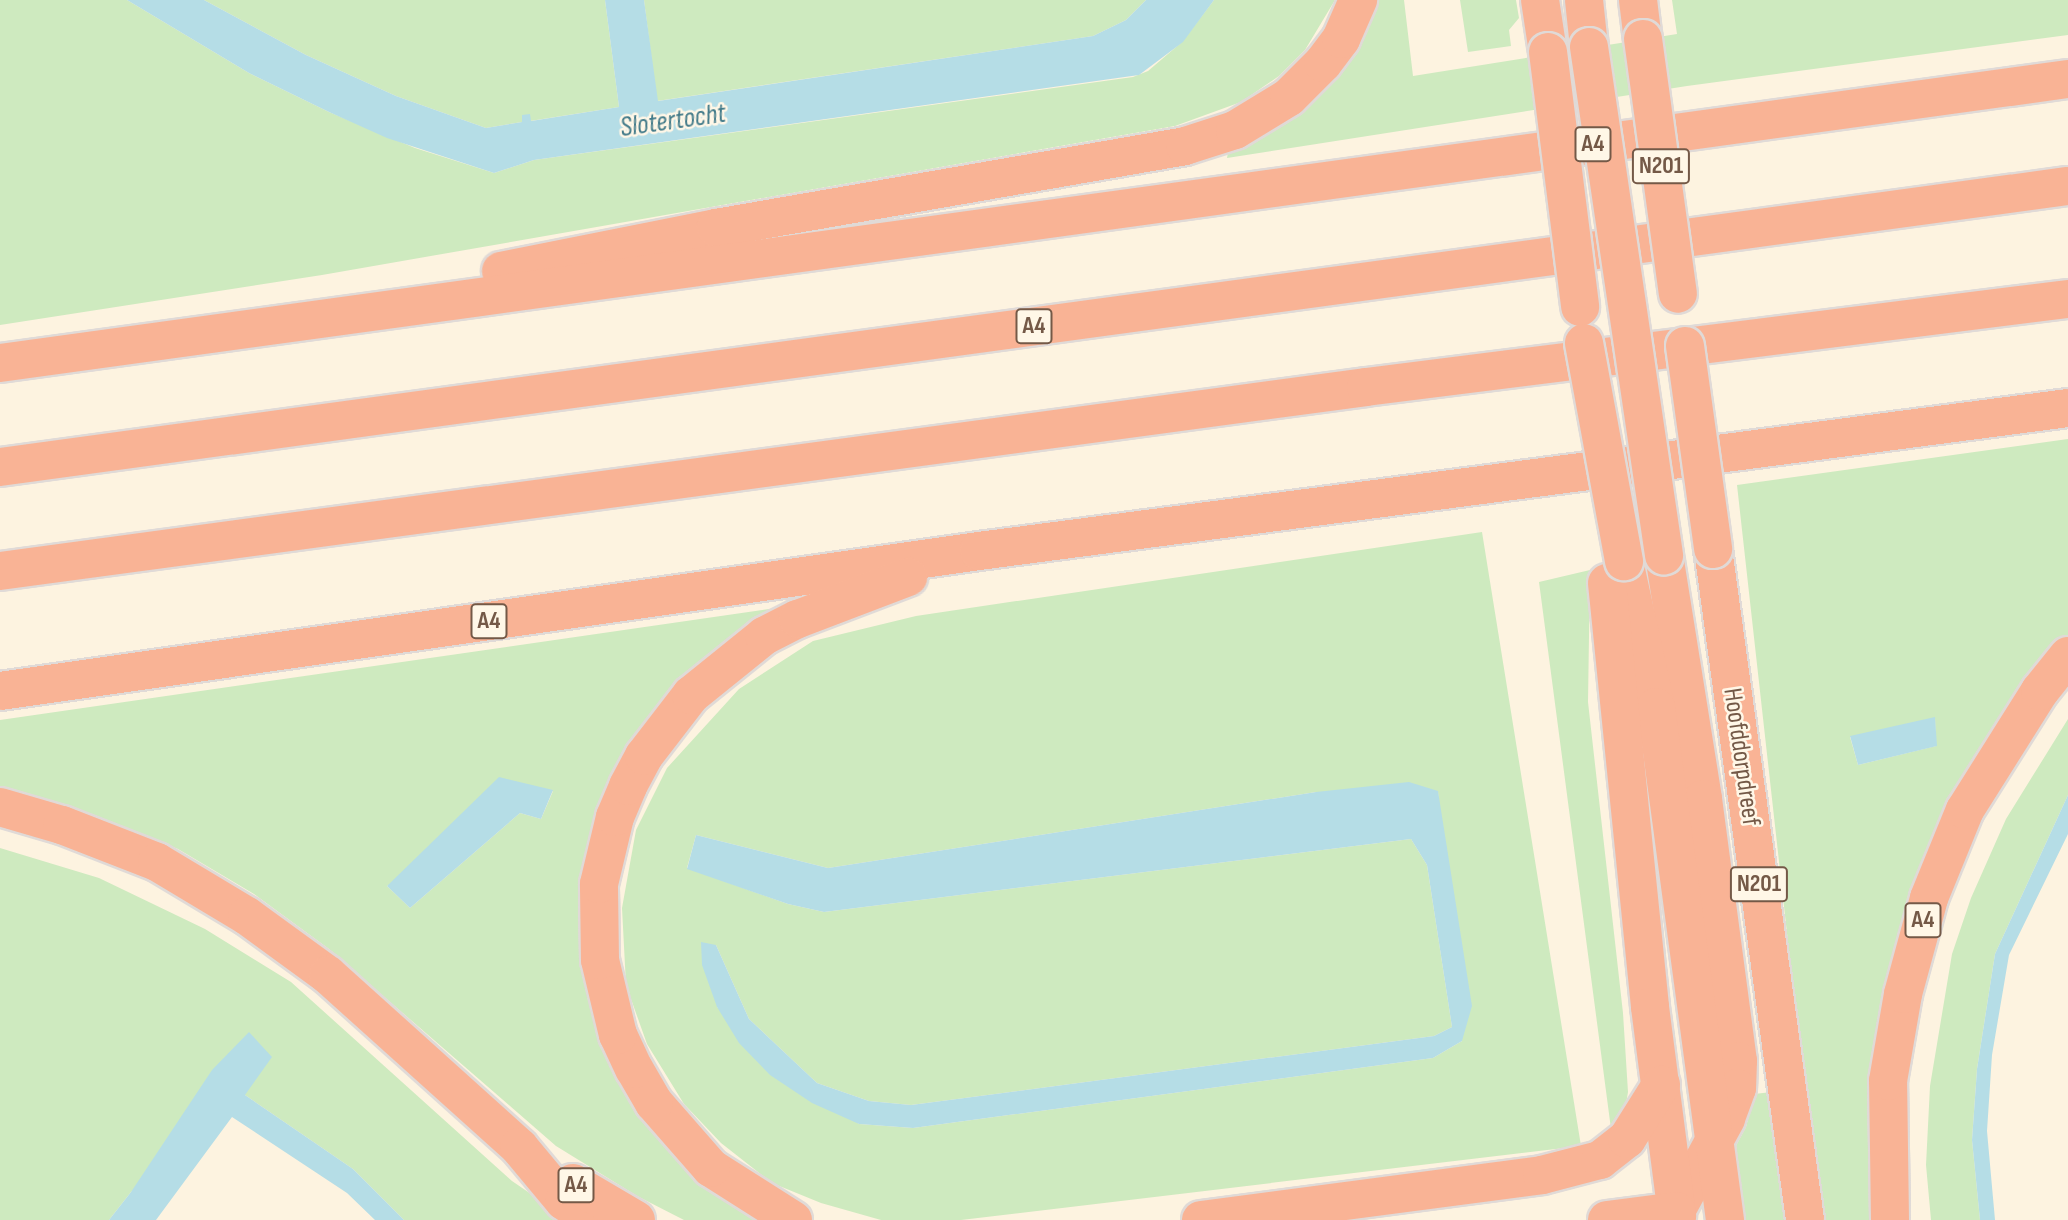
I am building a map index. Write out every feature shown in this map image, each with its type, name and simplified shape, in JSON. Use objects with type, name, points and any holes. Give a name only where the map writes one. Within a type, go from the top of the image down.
[{"type":"highway","name":"A4","points":[[149,342],[716,228],[1185,146],[1235,130],[1289,97],[1323,63],[1341,39],[1358,0]]},
{"type":"highway","points":[[1540,0],[1615,562],[1661,1085],[1679,1217],[1607,1220]]},
{"type":"highway","name":"Hoofddorpdreef","points":[[1584,0],[1626,300],[1736,1030],[1737,1088],[1679,1217]]},
{"type":"highway","name":"Hoofddorpdreef","points":[[1638,0],[1805,1220]]},
{"type":"highway","name":"A4","points":[[0,363],[2068,79]]},
{"type":"highway","name":"A4","points":[[0,467],[2068,186]]},
{"type":"highway","points":[[0,571],[1352,389],[2068,299]]},
{"type":"highway","name":"A4","points":[[0,691],[979,551],[2068,408]]},
{"type":"highway","name":"A4","points":[[793,1220],[711,1168],[681,1138],[654,1103],[618,1035],[600,960],[599,884],[615,817],[644,755],[666,724],[691,695],[727,663],[764,636],[798,619],[979,551]]},
{"type":"highway","points":[[1615,562],[1656,707],[1725,1220]]},
{"type":"highway","name":"A4","points":[[1890,1220],[1888,1081],[1903,994],[1929,898],[1965,810],[2033,702],[2068,656]]},
{"type":"highway","name":"A4","points":[[0,807],[62,824],[157,862],[247,916],[328,975],[519,1147],[564,1200],[592,1220]]},
{"type":"highway","points":[[1201,1220],[1542,1175],[1600,1160],[1627,1139],[1661,1085]]},
{"type":"highway","name":"A4","points":[[519,1147],[602,1202],[636,1220]]},
{"type":"green space","points":[[0,0],[127,0],[249,73],[329,112],[415,148],[494,173],[534,160],[1133,77],[1148,71],[1182,42],[1214,0],[1335,0],[1305,50],[1279,76],[1241,102],[1175,126],[322,275],[0,325]]},
{"type":"green space","points":[[204,0],[605,0],[619,107],[530,121],[522,115],[522,122],[486,128],[396,96],[306,55]]},
{"type":"green space","points":[[644,0],[1146,0],[1126,20],[1093,36],[657,101]]},
{"type":"green space","points":[[1377,0],[1404,0],[1413,76],[1677,34],[1672,0],[2068,0],[2068,35],[1687,86],[1227,158],[1229,147],[1331,79],[1360,44]]},
{"type":"green space","points":[[1460,0],[1516,0],[1519,18],[1509,30],[1511,46],[1468,52]]},
{"type":"green space","points":[[2068,439],[2068,638],[1948,815],[1875,1220],[1823,1220],[1797,1023],[1737,485]],"holes":[[[1935,718],[1936,746],[1858,765],[1850,737]]]},
{"type":"green space","points":[[1482,532],[1581,1146],[961,1220],[881,1220],[821,1203],[772,1183],[721,1143],[684,1104],[647,1044],[626,985],[622,908],[636,830],[667,768],[739,689],[813,641],[916,616]],"holes":[[[1316,792],[1438,792],[1462,1041],[1433,1058],[913,1128],[859,1124],[717,1007],[716,945],[749,1019],[817,1083],[869,1101],[911,1105],[1434,1036],[1452,1027],[1427,865],[1411,839],[824,912],[788,904],[687,868],[696,835],[828,868]]]},
{"type":"green space","points":[[1590,570],[1588,702],[1623,1013],[1628,1092],[1624,1116],[1611,1129],[1539,582]]},
{"type":"green space","points":[[783,607],[619,780],[604,1027],[773,1220],[684,1220],[637,1196],[556,1146],[329,949],[254,894],[178,849],[97,816],[0,790],[0,720]],"holes":[[[553,791],[541,819],[520,813],[410,908],[387,886]]]},
{"type":"green space","points":[[2068,719],[2068,795],[1995,954],[1977,1069],[1972,1140],[1980,1220],[1931,1220],[1926,1165],[1930,1086],[1952,954],[1971,898],[2006,819]]},
{"type":"green space","points":[[0,848],[99,878],[205,929],[291,982],[512,1181],[569,1220],[404,1220],[353,1169],[245,1095],[131,1192],[109,1220],[0,1220]]},
{"type":"green space","points":[[1772,1092],[1789,1220],[1741,1220],[1732,1153],[1746,1127],[1754,1094]]},
{"type":"water","name":"Slotertocht","points":[[127,0],[204,0],[306,55],[396,96],[486,128],[522,122],[522,115],[530,114],[531,121],[619,107],[605,0],[644,0],[658,101],[1093,36],[1126,20],[1146,0],[1214,0],[1183,42],[1139,75],[534,160],[494,173],[387,138],[329,112],[249,73]]},
{"type":"water","points":[[1935,717],[1937,746],[1858,765],[1850,736]]},
{"type":"water","points":[[499,777],[553,790],[541,819],[520,813],[410,908],[387,886]]},
{"type":"water","points":[[1409,782],[1438,791],[1472,1006],[1462,1041],[1433,1058],[913,1128],[859,1124],[812,1103],[770,1075],[739,1043],[717,1007],[702,965],[701,942],[716,945],[749,1019],[817,1083],[869,1101],[911,1105],[1434,1036],[1452,1027],[1427,865],[1411,839],[824,912],[788,904],[687,869],[696,835],[828,868],[1316,792]]},
{"type":"water","points":[[2068,795],[2068,834],[2009,955],[1992,1055],[1987,1131],[1995,1220],[1980,1220],[1972,1140],[1977,1069],[1995,954]]},
{"type":"water","points":[[249,1032],[272,1057],[245,1095],[353,1169],[404,1220],[375,1220],[347,1193],[232,1117],[156,1220],[109,1220],[131,1192],[212,1070]]}]
